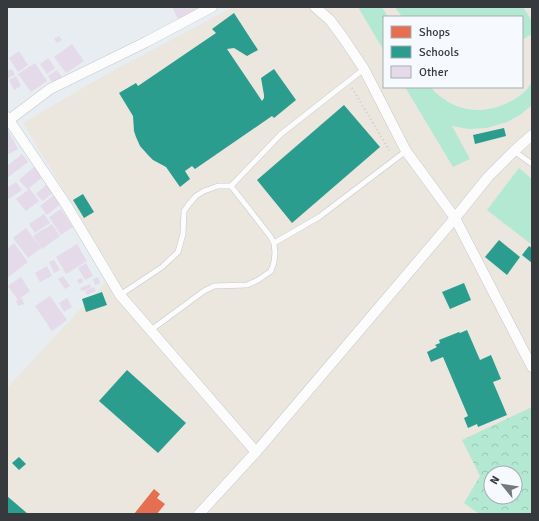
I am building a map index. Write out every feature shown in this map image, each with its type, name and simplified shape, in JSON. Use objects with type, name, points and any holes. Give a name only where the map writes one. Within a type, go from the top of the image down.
[{"type":"street","points":[[212,7],[146,42],[50,89],[8,119],[68,206],[120,295],[256,452]]},
{"type":"street","points":[[315,7],[330,20],[364,69],[406,151],[455,218],[532,367]]},
{"type":"street","points":[[199,514],[256,452],[455,218],[488,177],[532,135]]},
{"type":"lane","points":[[120,295],[162,267],[178,252],[183,234],[184,212],[196,196],[204,190],[218,186],[231,186],[281,134],[364,69]]},
{"type":"lane","points":[[274,243],[319,217],[406,151]]},
{"type":"lane","points":[[514,151],[532,164]]},
{"type":"lane","points":[[151,330],[204,291],[214,286],[247,285],[258,280],[271,271],[275,253],[274,243],[231,186]]},
{"type":"path","points":[[348,82],[395,159]]},
{"type":"shaded area","points":[[233,7],[532,7],[532,514],[7,514],[7,388],[114,273],[23,123],[98,79]]},
{"type":"green space","points":[[358,7],[382,7],[387,16],[383,16],[383,49]]},
{"type":"green space","points":[[395,7],[523,7],[532,21],[532,34],[523,39],[523,16],[401,16]]},
{"type":"green space","points":[[532,82],[532,105],[520,115],[507,122],[487,128],[469,129],[452,126],[470,159],[453,167],[406,88],[432,88],[438,95],[453,105],[473,110],[484,110],[494,108],[513,100]]},
{"type":"green space","points":[[519,168],[532,179],[532,245],[487,210]]},
{"type":"green space","points":[[532,407],[532,514],[479,514],[464,503],[480,476],[462,440]]},
{"type":"building: Shops","points":[[154,489],[160,494],[157,498],[165,504],[157,514],[134,514]]},
{"type":"building: Schools","points":[[234,13],[258,50],[247,56],[234,48],[227,49],[262,101],[264,95],[261,78],[274,69],[296,100],[274,118],[272,116],[195,169],[192,166],[185,171],[190,179],[180,187],[166,167],[153,160],[140,146],[134,131],[133,116],[119,93],[136,83],[138,86],[216,33],[212,29]]},
{"type":"building: Schools","points":[[344,105],[380,147],[292,223],[257,180]]},
{"type":"building: Schools","points":[[504,128],[506,136],[475,144],[473,135]]},
{"type":"building: Schools","points":[[83,194],[94,212],[84,218],[73,200]]},
{"type":"building: Schools","points":[[499,240],[520,257],[507,275],[485,257]]},
{"type":"building: Schools","points":[[529,246],[532,248],[532,263],[522,255]]},
{"type":"building: Schools","points":[[464,283],[471,300],[450,309],[442,292]]},
{"type":"building: Schools","points":[[102,292],[107,305],[86,312],[82,299]]},
{"type":"building: Schools","points":[[467,330],[480,360],[491,355],[501,379],[493,382],[507,415],[478,427],[477,424],[468,428],[464,418],[468,416],[443,357],[431,362],[427,352],[437,347],[435,345],[440,343],[439,340]]},
{"type":"building: Schools","points":[[127,370],[186,423],[158,453],[99,401]]},
{"type":"building: Schools","points":[[19,457],[26,464],[19,470],[12,463]]},
{"type":"building: Schools","points":[[7,496],[28,514],[7,514]]},
{"type":"building: Other","points":[[172,7],[202,7],[179,21]]},
{"type":"building: Other","points":[[59,36],[62,40],[57,43],[54,39]]},
{"type":"building: Other","points":[[72,44],[84,61],[66,73],[54,57]]},
{"type":"building: Other","points":[[19,51],[28,65],[18,72],[9,58]]},
{"type":"building: Other","points":[[48,58],[55,68],[47,74],[40,64]]},
{"type":"building: Other","points":[[35,63],[47,81],[31,92],[18,74]]},
{"type":"building: Other","points":[[12,69],[15,75],[8,78],[7,71]]},
{"type":"building: Other","points":[[57,70],[62,77],[53,84],[48,76]]},
{"type":"building: Other","points":[[16,76],[21,86],[14,90],[9,80]]},
{"type":"building: Other","points":[[8,130],[18,149],[7,155],[7,131]]},
{"type":"building: Other","points":[[22,154],[28,162],[7,178],[7,166]]},
{"type":"building: Other","points":[[35,166],[43,177],[29,188],[39,201],[26,211],[16,199],[28,190],[19,180]]},
{"type":"building: Other","points":[[16,182],[22,190],[7,200],[7,188]]},
{"type":"building: Other","points":[[47,184],[54,192],[43,201],[36,194]]},
{"type":"building: Other","points":[[55,194],[62,203],[47,215],[40,206]]},
{"type":"building: Other","points":[[61,209],[73,227],[61,235],[49,217]]},
{"type":"building: Other","points":[[44,214],[50,223],[35,233],[29,224]]},
{"type":"building: Other","points":[[52,224],[60,236],[42,249],[33,236]]},
{"type":"building: Other","points":[[26,228],[41,248],[28,258],[13,238]]},
{"type":"building: Other","points":[[14,243],[28,262],[7,278],[7,249]]},
{"type":"building: Other","points":[[77,244],[87,261],[66,274],[56,257]]},
{"type":"building: Other","points":[[54,260],[60,270],[54,273],[49,262]]},
{"type":"building: Other","points":[[86,263],[93,276],[85,280],[78,268]]},
{"type":"building: Other","points":[[47,266],[52,276],[40,282],[35,273]]},
{"type":"building: Other","points":[[63,276],[70,286],[65,289],[58,279]]},
{"type":"building: Other","points":[[21,277],[30,291],[18,300],[8,286]]},
{"type":"building: Other","points":[[98,277],[100,283],[95,285],[93,279]]},
{"type":"building: Other","points":[[82,278],[83,282],[79,284],[77,280]]},
{"type":"building: Other","points":[[90,284],[91,288],[82,291],[80,288]]},
{"type":"building: Other","points":[[94,287],[96,291],[87,295],[85,291]]},
{"type":"building: Other","points":[[50,296],[67,320],[52,331],[35,306]]},
{"type":"building: Other","points":[[22,298],[24,304],[18,306],[16,301]]},
{"type":"building: Other","points":[[67,298],[72,307],[64,312],[59,303]]}]
